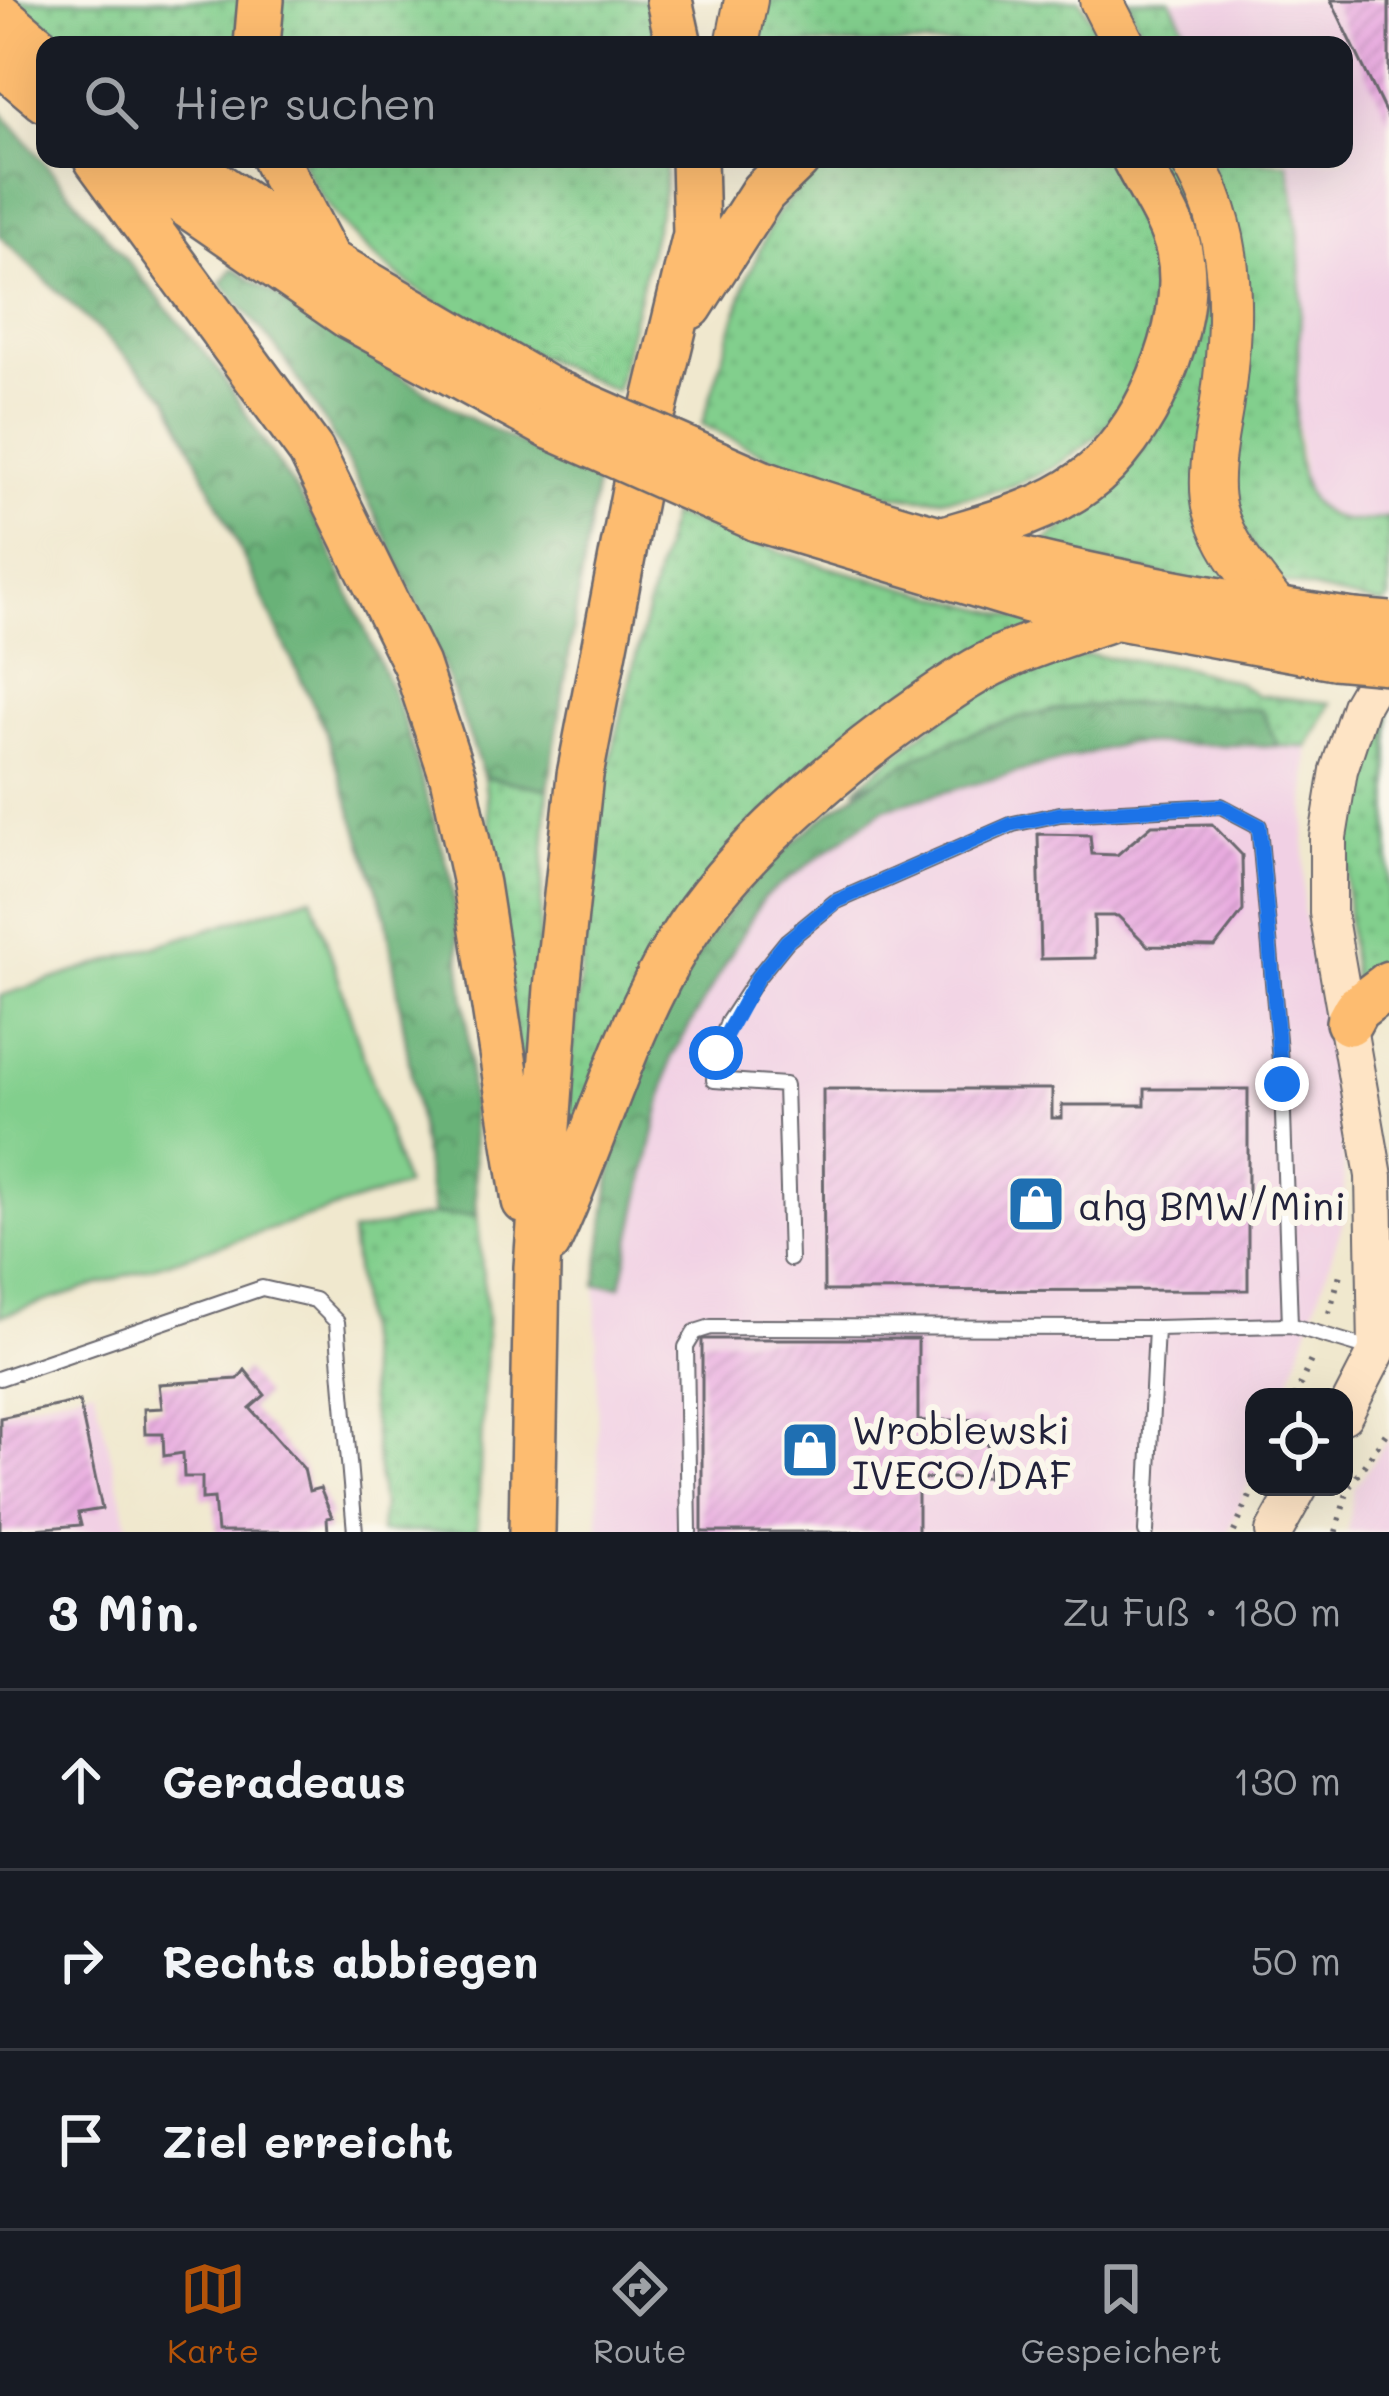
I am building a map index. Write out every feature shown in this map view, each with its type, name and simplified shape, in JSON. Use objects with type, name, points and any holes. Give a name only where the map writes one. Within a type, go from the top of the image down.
[{"type":"highway","points":[[258,36],[261,0]]},
{"type":"highway","points":[[669,0],[677,36]]},
{"type":"highway","points":[[0,16],[36,46]]},
{"type":"highway","points":[[0,61],[36,91]]},
{"type":"highway","points":[[104,168],[311,451],[416,665],[453,777],[476,884],[537,1267]]},
{"type":"highway","points":[[134,168],[350,316],[759,501],[1032,602],[1108,619],[1359,634]]},
{"type":"highway","points":[[192,168],[550,408]]},
{"type":"highway","points":[[280,168],[329,262]]},
{"type":"highway","points":[[532,1532],[537,1267],[556,988],[580,776],[614,592],[696,234],[694,168]]},
{"type":"highway","points":[[672,334],[764,192],[788,168]]},
{"type":"highway","points":[[938,541],[1021,515],[1085,482],[1133,435],[1176,340],[1179,252],[1139,168]]},
{"type":"highway","points":[[759,501],[1110,584],[1278,611],[1359,634],[1389,658]]},
{"type":"highway","points":[[537,1267],[590,1154],[632,1033],[680,941],[736,864],[828,781],[966,677],[1017,651],[1108,619]]},
{"type":"highway","points":[[1349,1022],[1356,1009],[1389,984]]},
{"type":"main road","points":[[739,36],[746,0]]},
{"type":"main road","points":[[1101,0],[1119,36]]},
{"type":"main road","points":[[696,234],[710,168]]},
{"type":"main road","points":[[1194,168],[1225,247],[1231,335],[1216,443],[1214,506],[1232,552],[1278,611]]},
{"type":"main road","points":[[1353,1399],[1383,1344],[1374,1176],[1376,1101],[1349,1022],[1328,913],[1328,837],[1339,770],[1360,706],[1389,658]]},
{"type":"main road","points":[[1274,1532],[1294,1496]]},
{"type":"lane","points":[[790,1259],[785,1085],[714,1080],[716,1053],[728,1022],[787,941],[835,902],[1012,824],[1060,814],[1221,806],[1259,826],[1282,1084],[1290,1325]]},
{"type":"lane","points":[[0,1378],[262,1288],[315,1300],[337,1322],[355,1532]]},
{"type":"lane","points":[[689,1532],[686,1347],[695,1332],[711,1327],[1290,1325],[1383,1344]]},
{"type":"lane","points":[[1146,1532],[1156,1328]]},
{"type":"path","points":[[1336,1532],[1348,1489],[1389,1429]]},
{"type":"path","points":[[1234,1532],[1250,1496]]},
{"type":"shaded area","points":[[1171,0],[1389,0],[1389,517],[1355,525],[1315,506],[1304,485],[1297,412],[1302,297],[1285,168],[1353,168],[1353,36],[1189,36]]},
{"type":"shaded area","points":[[1126,743],[1308,747],[1303,907],[1342,1125],[1345,1216],[1288,1388],[1245,1388],[1245,1492],[1228,1532],[599,1532],[596,1285],[621,1285],[671,1058],[763,898],[885,808]]},
{"type":"shaded area","points":[[94,1388],[130,1532],[0,1532],[0,1410]]},
{"type":"shaded area","points":[[1389,1437],[1389,1532],[1347,1532],[1354,1489]]},
{"type":"green space","points":[[10,0],[246,0],[240,36],[50,36]]},
{"type":"green space","points":[[281,0],[648,0],[659,36],[275,36]]},
{"type":"green space","points":[[766,0],[1080,0],[1100,36],[758,36]]},
{"type":"green space","points":[[1127,0],[1171,0],[1189,36],[1144,36]]},
{"type":"green space","points":[[0,110],[36,153],[36,168],[49,168],[215,365],[323,533],[401,712],[451,877],[467,1020],[477,1215],[433,1215],[386,915],[325,730],[168,397],[0,236]]},
{"type":"green space","points":[[305,168],[665,168],[616,391],[436,302],[357,240],[325,202]]},
{"type":"green space","points":[[816,168],[1115,168],[1141,201],[1161,258],[1162,313],[1148,364],[1121,409],[1083,447],[1036,476],[982,493],[924,498],[894,495],[781,462],[702,424],[748,276],[775,216]]},
{"type":"green space","points":[[1152,168],[1171,168],[1195,215],[1211,264],[1238,591],[1036,549],[1101,497],[1136,459],[1179,385]]},
{"type":"green space","points":[[1213,168],[1289,168],[1300,267],[1298,461],[1313,502],[1329,515],[1359,521],[1389,517],[1389,599],[1383,605],[1276,581],[1233,514]]},
{"type":"green space","points":[[233,268],[463,415],[596,482],[548,789],[484,777],[445,671],[376,516],[291,369],[221,283]]},
{"type":"green space","points":[[671,515],[824,566],[1061,629],[764,817],[568,1167],[562,1140],[601,798]]},
{"type":"green space","points":[[1088,655],[1184,667],[1239,683],[1257,695],[1331,703],[1308,747],[1278,746],[1260,710],[1151,703],[1052,710],[855,789],[936,723],[989,689]]},
{"type":"green space","points":[[1151,703],[1261,710],[1278,746],[1126,743],[885,808],[763,898],[671,1058],[621,1286],[596,1285],[622,1120],[657,1027],[693,962],[737,901],[788,847],[846,800],[909,761],[978,731],[1063,709]]},
{"type":"green space","points":[[1389,706],[1389,965],[1354,983],[1347,876],[1352,805],[1372,737]]},
{"type":"green space","points":[[484,777],[548,789],[531,1072],[521,1077]]},
{"type":"green space","points":[[312,896],[405,1186],[0,1316],[0,996]]},
{"type":"green space","points":[[433,1215],[477,1215],[487,1320],[477,1532],[380,1532],[382,1506],[351,1233]]},
{"type":"building","points":[[1331,0],[1389,0],[1389,120],[1353,46],[1353,36],[1348,36]]},
{"type":"building","points":[[1212,824],[1242,855],[1243,911],[1215,947],[1148,946],[1118,916],[1094,916],[1095,958],[1041,959],[1038,834],[1090,835],[1092,854],[1117,855],[1152,825]]},
{"type":"building","name":"ahg BMW/Mini","points":[[823,1089],[1052,1089],[1052,1118],[1062,1118],[1062,1105],[1145,1105],[1145,1089],[1248,1089],[1248,1290],[824,1291]]},
{"type":"building","name":"Wroblewski IVECO/DAF","points":[[702,1339],[918,1339],[918,1421],[987,1419],[988,1477],[918,1479],[918,1532],[702,1532]]},
{"type":"building","points":[[245,1370],[265,1395],[250,1408],[304,1469],[309,1491],[320,1488],[332,1517],[327,1518],[328,1532],[217,1532],[214,1498],[202,1499],[202,1477],[184,1477],[183,1453],[164,1456],[163,1434],[145,1434],[144,1409],[162,1408],[159,1384],[238,1379]]},
{"type":"building","points":[[79,1401],[102,1509],[78,1513],[81,1525],[0,1532],[0,1418]]},
{"type":"place","name":"ahg BMW/Mini","points":[[1036,1204]]},
{"type":"place","name":"Wroblewski IVECO/DAF","points":[[810,1450]]},
{"type":"route","points":[[716,1053],[728,1022],[757,978],[787,941],[835,902],[1012,824],[1060,814],[1221,806],[1259,826],[1282,1084]]}]
